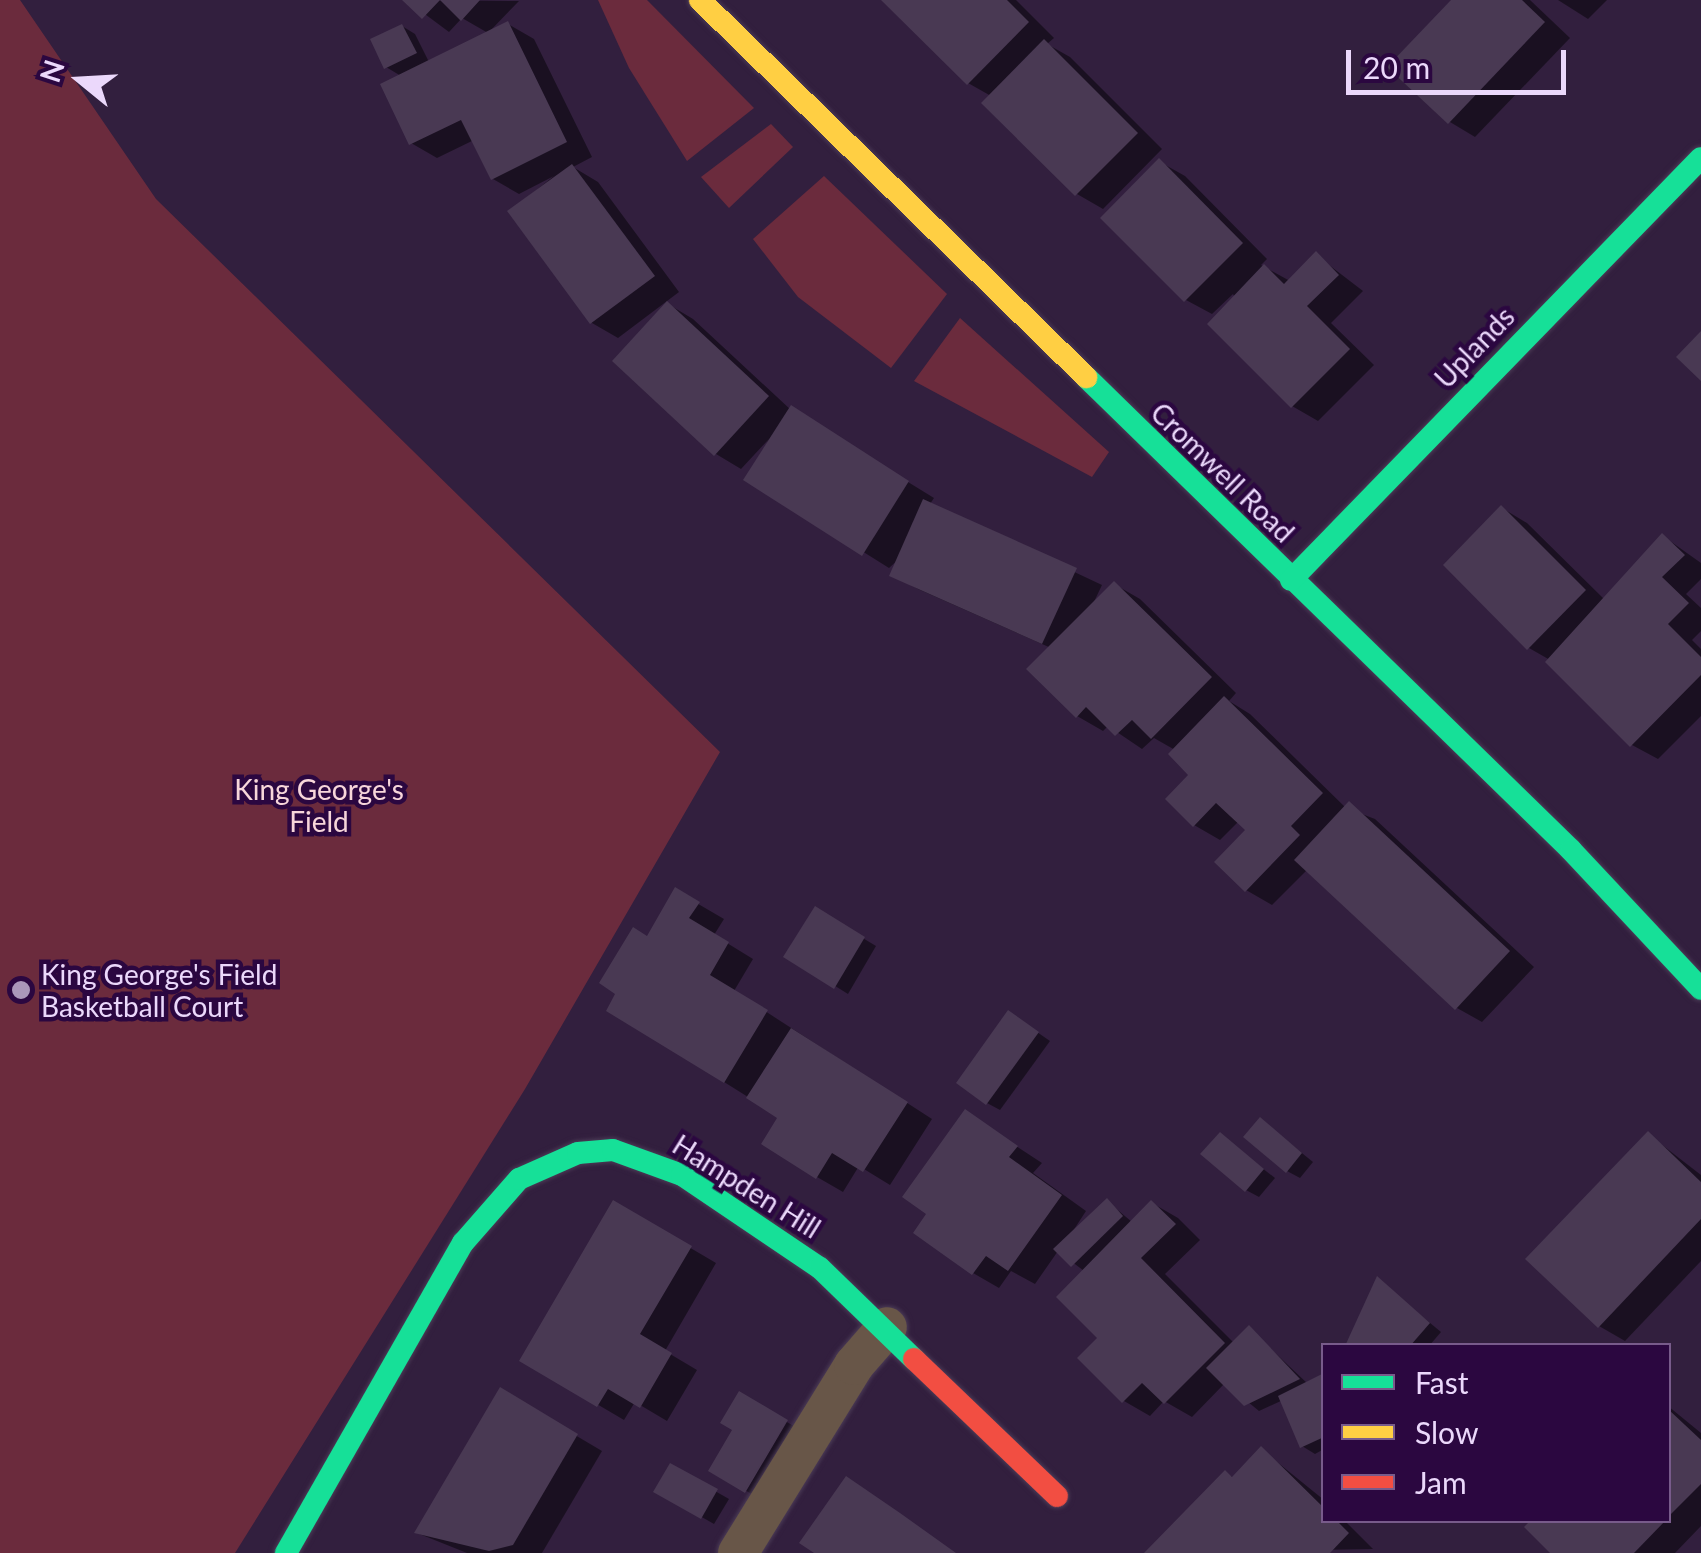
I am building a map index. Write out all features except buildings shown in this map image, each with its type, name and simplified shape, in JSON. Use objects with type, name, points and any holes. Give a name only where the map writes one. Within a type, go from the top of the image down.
[{"type":"street","name":"Cromwell Road","points":[[700,0],[1571,850],[1701,989]]},
{"type":"street","name":"Uplands","points":[[1291,580],[1701,158]]},
{"type":"street","name":"Hampden Hill","points":[[286,1553],[464,1243],[519,1179],[578,1154],[613,1150],[682,1175],[820,1268],[887,1328],[1058,1496]]},
{"type":"lane","points":[[738,1553],[854,1364],[887,1328]]},
{"type":"green space","name":"King George's Field","points":[[0,0],[20,0],[156,199],[720,752],[525,1089],[235,1553],[0,1553]]},
{"type":"green space","points":[[598,0],[647,0],[754,108],[687,161],[629,68]]},
{"type":"green space","points":[[771,124],[793,147],[729,208],[701,177]]},
{"type":"green space","points":[[824,176],[947,294],[891,368],[798,297],[753,239]]},
{"type":"green space","points":[[960,318],[1109,452],[1092,477],[914,381]]},
{"type":"traffic: fast","points":[[1291,580],[1701,158]]},
{"type":"traffic: fast","points":[[1086,377],[1571,850],[1701,989]]},
{"type":"traffic: fast","points":[[286,1553],[463,1243],[519,1179],[578,1153],[613,1150],[682,1175],[820,1268],[914,1359]]},
{"type":"traffic: slow","points":[[700,0],[1086,377]]},
{"type":"traffic: jam","points":[[914,1359],[1057,1496]]},
{"type":"place","name":"King George's Field Basketball Court","points":[[21,990]]}]
